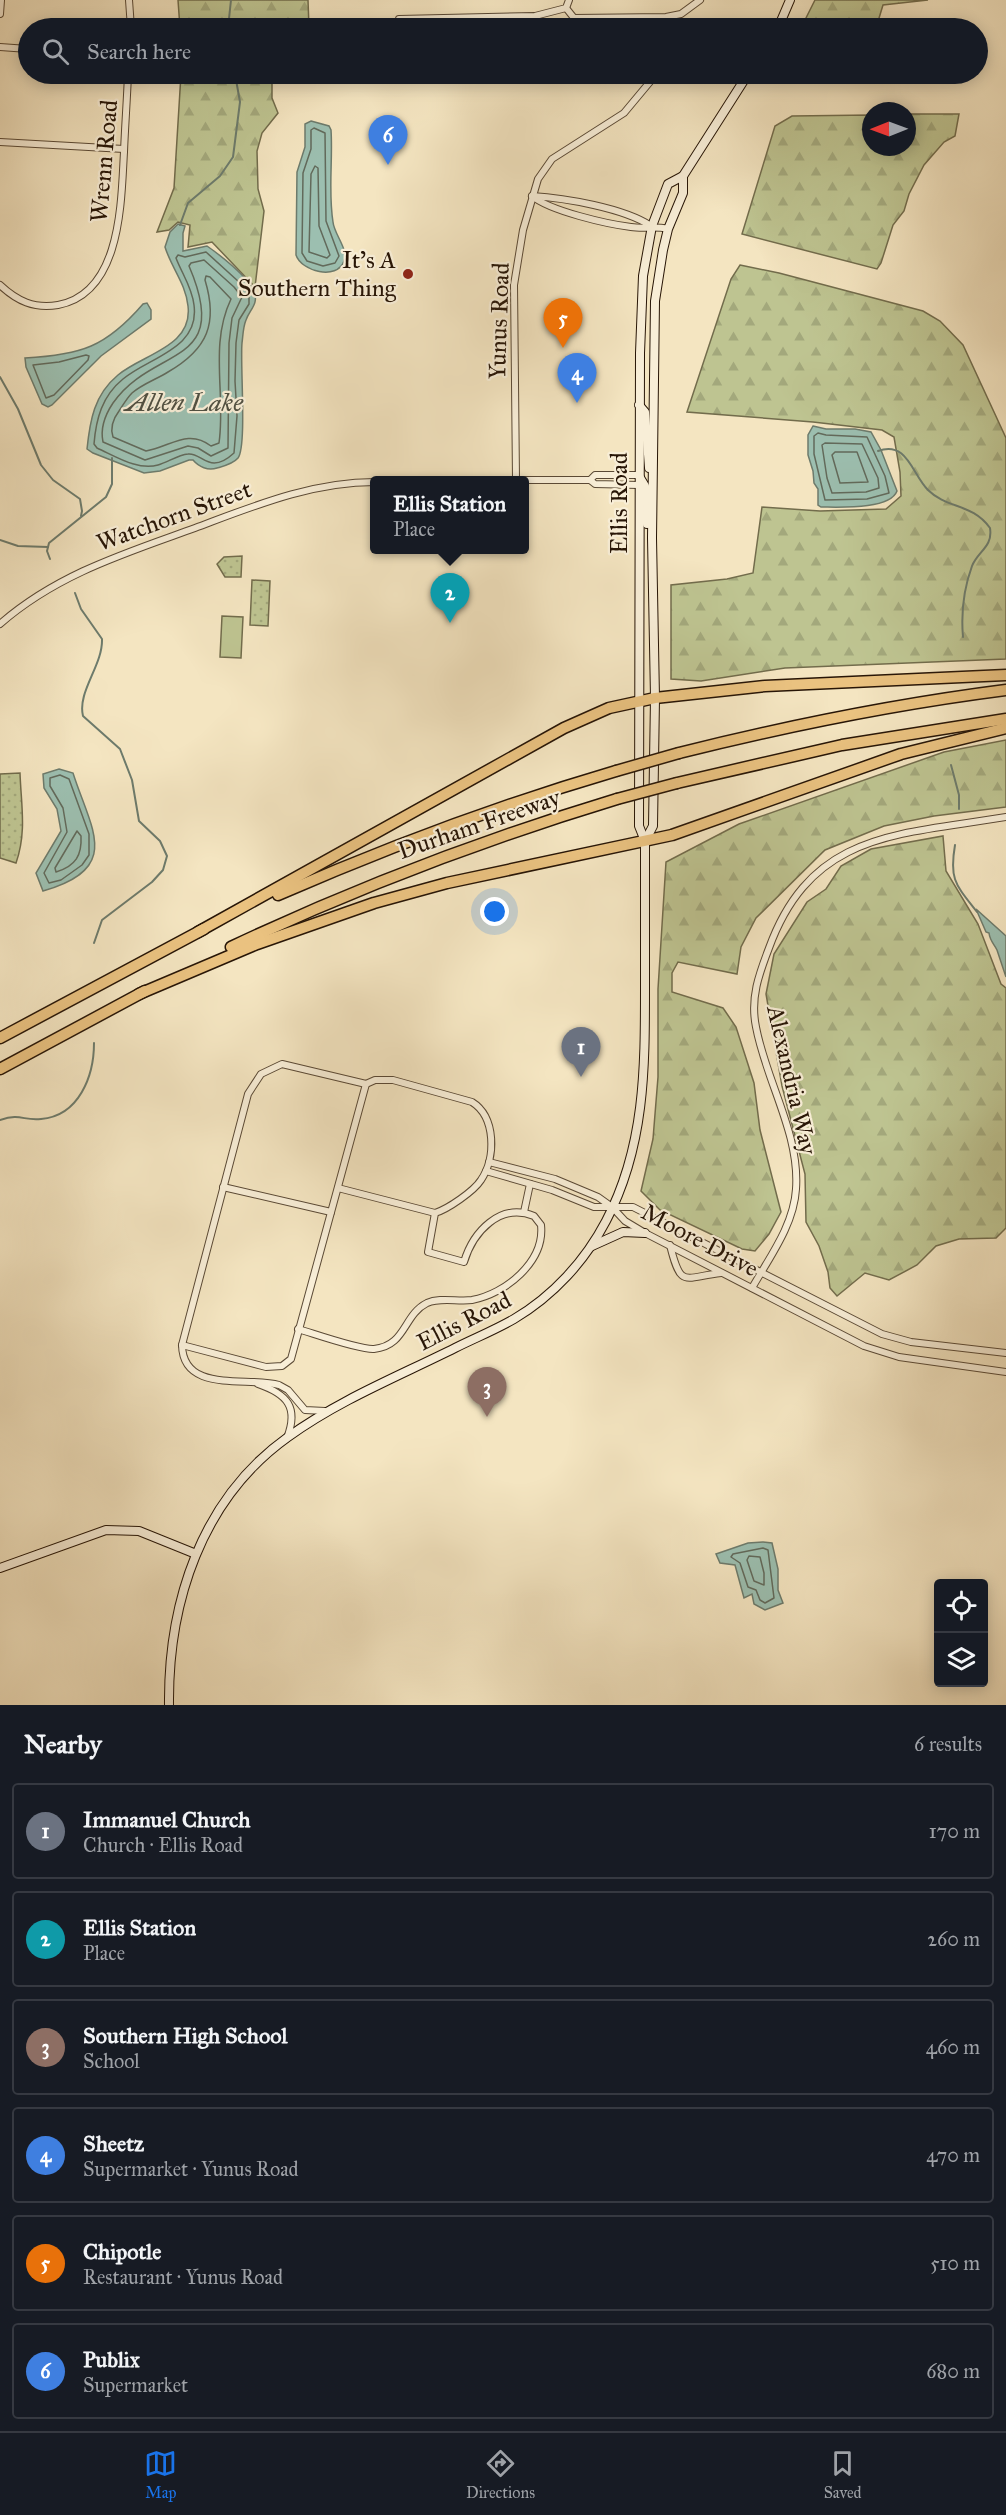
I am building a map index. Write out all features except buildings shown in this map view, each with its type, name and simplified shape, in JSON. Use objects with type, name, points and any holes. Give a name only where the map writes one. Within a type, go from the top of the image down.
[{"type":"highway","points":[[198,932],[564,728],[609,708],[656,698],[765,686],[1006,675]]},
{"type":"highway","name":"Durham Freeway","points":[[0,1038],[198,932],[272,897],[394,846],[498,808],[679,753],[837,717],[1006,690]]},
{"type":"highway","name":"Durham Freeway","points":[[0,1070],[139,994],[247,940],[357,891],[488,841],[677,783],[842,745],[1006,719]]},
{"type":"highway","points":[[139,994],[257,944],[374,903],[447,883],[685,831],[902,754],[1006,728]]},
{"type":"main road","points":[[782,18],[790,0]]},
{"type":"main road","name":"Ellis Road","points":[[169,1705],[170,1662],[175,1625],[184,1586],[195,1554],[210,1523],[258,1461],[287,1438],[328,1411],[497,1328],[528,1310],[571,1272],[591,1246],[612,1207],[633,1146],[644,1084],[645,840],[639,826],[637,701],[639,405],[643,276],[652,226],[668,184],[683,176],[742,84]]},
{"type":"main road","name":"Ellis Road","points":[[645,840],[652,826],[656,698],[652,538],[656,301],[668,229],[683,193],[683,176]]},
{"type":"main road","points":[[639,405],[645,412],[649,468],[654,480]]},
{"type":"main road","points":[[639,475],[645,486],[648,529],[652,538]]},
{"type":"main road","points":[[591,1246],[623,1232],[645,1233]]},
{"type":"main road","points":[[0,1568],[106,1530],[139,1531],[195,1554]]},
{"type":"street","points":[[0,14],[1,0]]},
{"type":"street","points":[[129,0],[130,18]]},
{"type":"street","points":[[566,9],[569,0]]},
{"type":"street","points":[[566,9],[574,18],[666,17],[681,14],[700,0]]},
{"type":"street","points":[[445,18],[536,16],[566,9]]},
{"type":"street","points":[[0,47],[18,48]]},
{"type":"street","name":"Wrenn Road","points":[[0,285],[15,299],[32,305],[51,306],[71,301],[89,288],[102,271],[115,239],[120,216],[127,84]]},
{"type":"street","name":"Yunus Road","points":[[516,476],[514,285],[523,231],[538,178],[552,159],[624,113],[648,84]]},
{"type":"street","points":[[0,142],[124,149]]},
{"type":"street","points":[[532,196],[562,199],[632,214],[652,226]]},
{"type":"street","points":[[532,196],[550,207],[592,218],[632,227],[652,226],[668,229]]},
{"type":"street","points":[[590,480],[595,475],[639,475]]},
{"type":"street","points":[[529,480],[590,480],[595,484],[639,485]]},
{"type":"street","name":"Watchorn Street","points":[[0,624],[40,593],[96,563],[294,493],[333,484],[370,482]]},
{"type":"street","name":"Alexandria Way","points":[[752,1288],[782,1236],[796,1190],[790,1139],[756,1026],[754,995],[776,930],[795,894],[805,883],[846,851],[862,844],[917,829],[1006,817]]},
{"type":"street","points":[[328,1411],[305,1410],[288,1390],[279,1384],[204,1378],[192,1371],[182,1356],[182,1345],[248,1094],[261,1074],[282,1064],[366,1084],[375,1080],[393,1080],[464,1098],[483,1111],[490,1132],[489,1162],[486,1171],[476,1186],[446,1209],[435,1213],[338,1188]]},
{"type":"street","points":[[182,1345],[266,1367],[277,1368],[291,1359],[366,1084]]},
{"type":"street","points":[[489,1162],[555,1179],[598,1197],[612,1207]]},
{"type":"street","points":[[486,1171],[594,1207],[612,1207]]},
{"type":"street","points":[[524,1212],[530,1184]]},
{"type":"street","points":[[223,1187],[331,1212]]},
{"type":"street","name":"Moore Drive","points":[[612,1207],[633,1207],[882,1334],[910,1342],[1006,1353]]},
{"type":"street","name":"Moore Drive","points":[[612,1207],[625,1221],[645,1233],[864,1346],[888,1355],[1006,1372]]},
{"type":"street","points":[[298,1329],[374,1349],[387,1346],[398,1339],[416,1312],[429,1302],[474,1299],[498,1292],[525,1268],[537,1250],[541,1225],[534,1216],[524,1212],[511,1212],[495,1219],[472,1240],[464,1262],[428,1252],[435,1213]]},
{"type":"street","points":[[670,1245],[677,1270],[684,1278],[696,1279],[722,1273]]},
{"type":"street","points":[[254,1383],[273,1390],[287,1402],[293,1417],[287,1438]]},
{"type":"green space","points":[[178,0],[308,0],[309,18],[179,18]]},
{"type":"green space","points":[[815,0],[928,0],[883,5],[879,18],[806,18]]},
{"type":"green space","points":[[180,84],[272,84],[272,98],[278,113],[262,133],[257,151],[258,189],[264,211],[255,287],[212,242],[188,247],[190,225],[178,222],[169,230],[157,232],[174,188]]},
{"type":"green space","points":[[916,114],[959,114],[955,136],[944,142],[924,165],[909,194],[904,211],[893,225],[877,269],[742,234],[775,126],[792,116],[862,115],[862,156],[916,156]]},
{"type":"green space","points":[[740,265],[923,311],[940,321],[963,345],[1006,438],[1006,659],[785,668],[701,681],[671,679],[671,585],[727,579],[753,573],[762,507],[820,511],[886,509],[901,496],[900,472],[894,437],[882,430],[687,412],[731,279]]},
{"type":"green space","points":[[242,556],[241,577],[225,577],[217,564],[224,557]]},
{"type":"green space","points":[[252,580],[270,581],[268,626],[250,625]]},
{"type":"green space","points":[[222,616],[243,617],[241,658],[220,657]]},
{"type":"green space","points":[[1006,740],[1006,807],[934,816],[884,826],[825,850],[756,918],[741,947],[737,974],[678,962],[672,973],[672,992],[723,1008],[736,1027],[754,1083],[760,1130],[781,1212],[769,1234],[755,1251],[742,1249],[660,1210],[641,1191],[653,1139],[658,1077],[658,989],[666,862],[739,824],[944,752]]},
{"type":"green space","points":[[20,773],[22,829],[16,863],[0,858],[0,774]]},
{"type":"green space","points":[[943,836],[946,871],[978,924],[1001,984],[1006,988],[1006,1228],[996,1238],[959,1239],[936,1246],[917,1265],[889,1280],[865,1273],[837,1296],[830,1288],[828,1272],[819,1246],[806,1222],[805,1174],[782,1086],[766,994],[774,954],[807,902],[826,889],[841,866],[871,849]]},
{"type":"water","points":[[311,121],[329,126],[331,130],[332,211],[334,227],[345,252],[344,261],[340,267],[327,272],[319,272],[305,266],[296,255],[297,172],[305,147],[305,124]]},
{"type":"water","name":"Allen Lake","points":[[178,224],[185,226],[183,251],[207,246],[226,260],[254,291],[255,303],[245,323],[242,343],[241,450],[234,462],[214,469],[204,468],[193,460],[189,460],[160,471],[144,473],[93,453],[87,449],[88,438],[98,400],[110,383],[128,368],[164,348],[183,331],[187,320],[187,298],[165,247],[170,232]]},
{"type":"water","points":[[147,303],[151,310],[151,319],[101,356],[52,405],[48,407],[42,404],[26,367],[25,358],[62,354],[91,346],[117,330],[143,304]]},
{"type":"water","points":[[813,426],[871,432],[881,450],[897,491],[892,497],[885,502],[863,506],[821,507],[818,505],[818,489],[814,483],[808,455],[808,435]]},
{"type":"water","points":[[59,769],[73,773],[93,829],[95,845],[92,859],[84,871],[68,882],[43,891],[36,873],[61,831],[57,809],[44,788],[43,774]]},
{"type":"water","points":[[976,909],[1006,936],[1006,977],[997,950]]},
{"type":"water","points":[[748,1543],[772,1543],[778,1569],[778,1590],[783,1603],[765,1610],[754,1604],[752,1594],[744,1598],[735,1565],[720,1563],[716,1554]]},
{"type":"waterway","points":[[229,18],[231,0]]},
{"type":"waterway","points":[[180,225],[188,203],[220,176],[233,157],[240,102],[237,84]]},
{"type":"waterway","points":[[0,377],[18,409],[41,465],[53,480],[80,499],[81,516]]},
{"type":"waterway","points":[[878,451],[888,449],[902,454],[922,483],[935,496],[975,514],[990,528],[989,540],[972,566],[967,583],[963,610],[963,637]]},
{"type":"waterway","points":[[50,559],[47,551],[49,543],[106,497],[112,484],[112,458]]},
{"type":"waterway","points":[[0,540],[18,546],[48,547]]},
{"type":"waterway","points":[[75,593],[81,609],[102,639],[99,659],[84,698],[83,716],[120,749],[132,780],[139,821],[160,841],[167,856],[163,870],[152,882],[102,920],[94,943]]},
{"type":"waterway","points":[[951,765],[959,795],[959,809]]},
{"type":"waterway","points":[[955,845],[953,866],[956,882],[977,912]]},
{"type":"waterway","points":[[0,1120],[13,1117],[41,1119],[65,1110],[82,1092],[87,1081],[94,1043]]},
{"type":"place","name":"Publix","points":[[388,165]]},
{"type":"place","name":"It’s A Southern Thing","points":[[408,274]]},
{"type":"place","name":"Chipotle","points":[[563,348]]},
{"type":"place","name":"Sheetz","points":[[577,403]]},
{"type":"place","name":"Ellis Station","points":[[450,623]]},
{"type":"place","name":"Immanuel Church","points":[[581,1077]]},
{"type":"place","name":"Southern High School","points":[[487,1417]]}]
